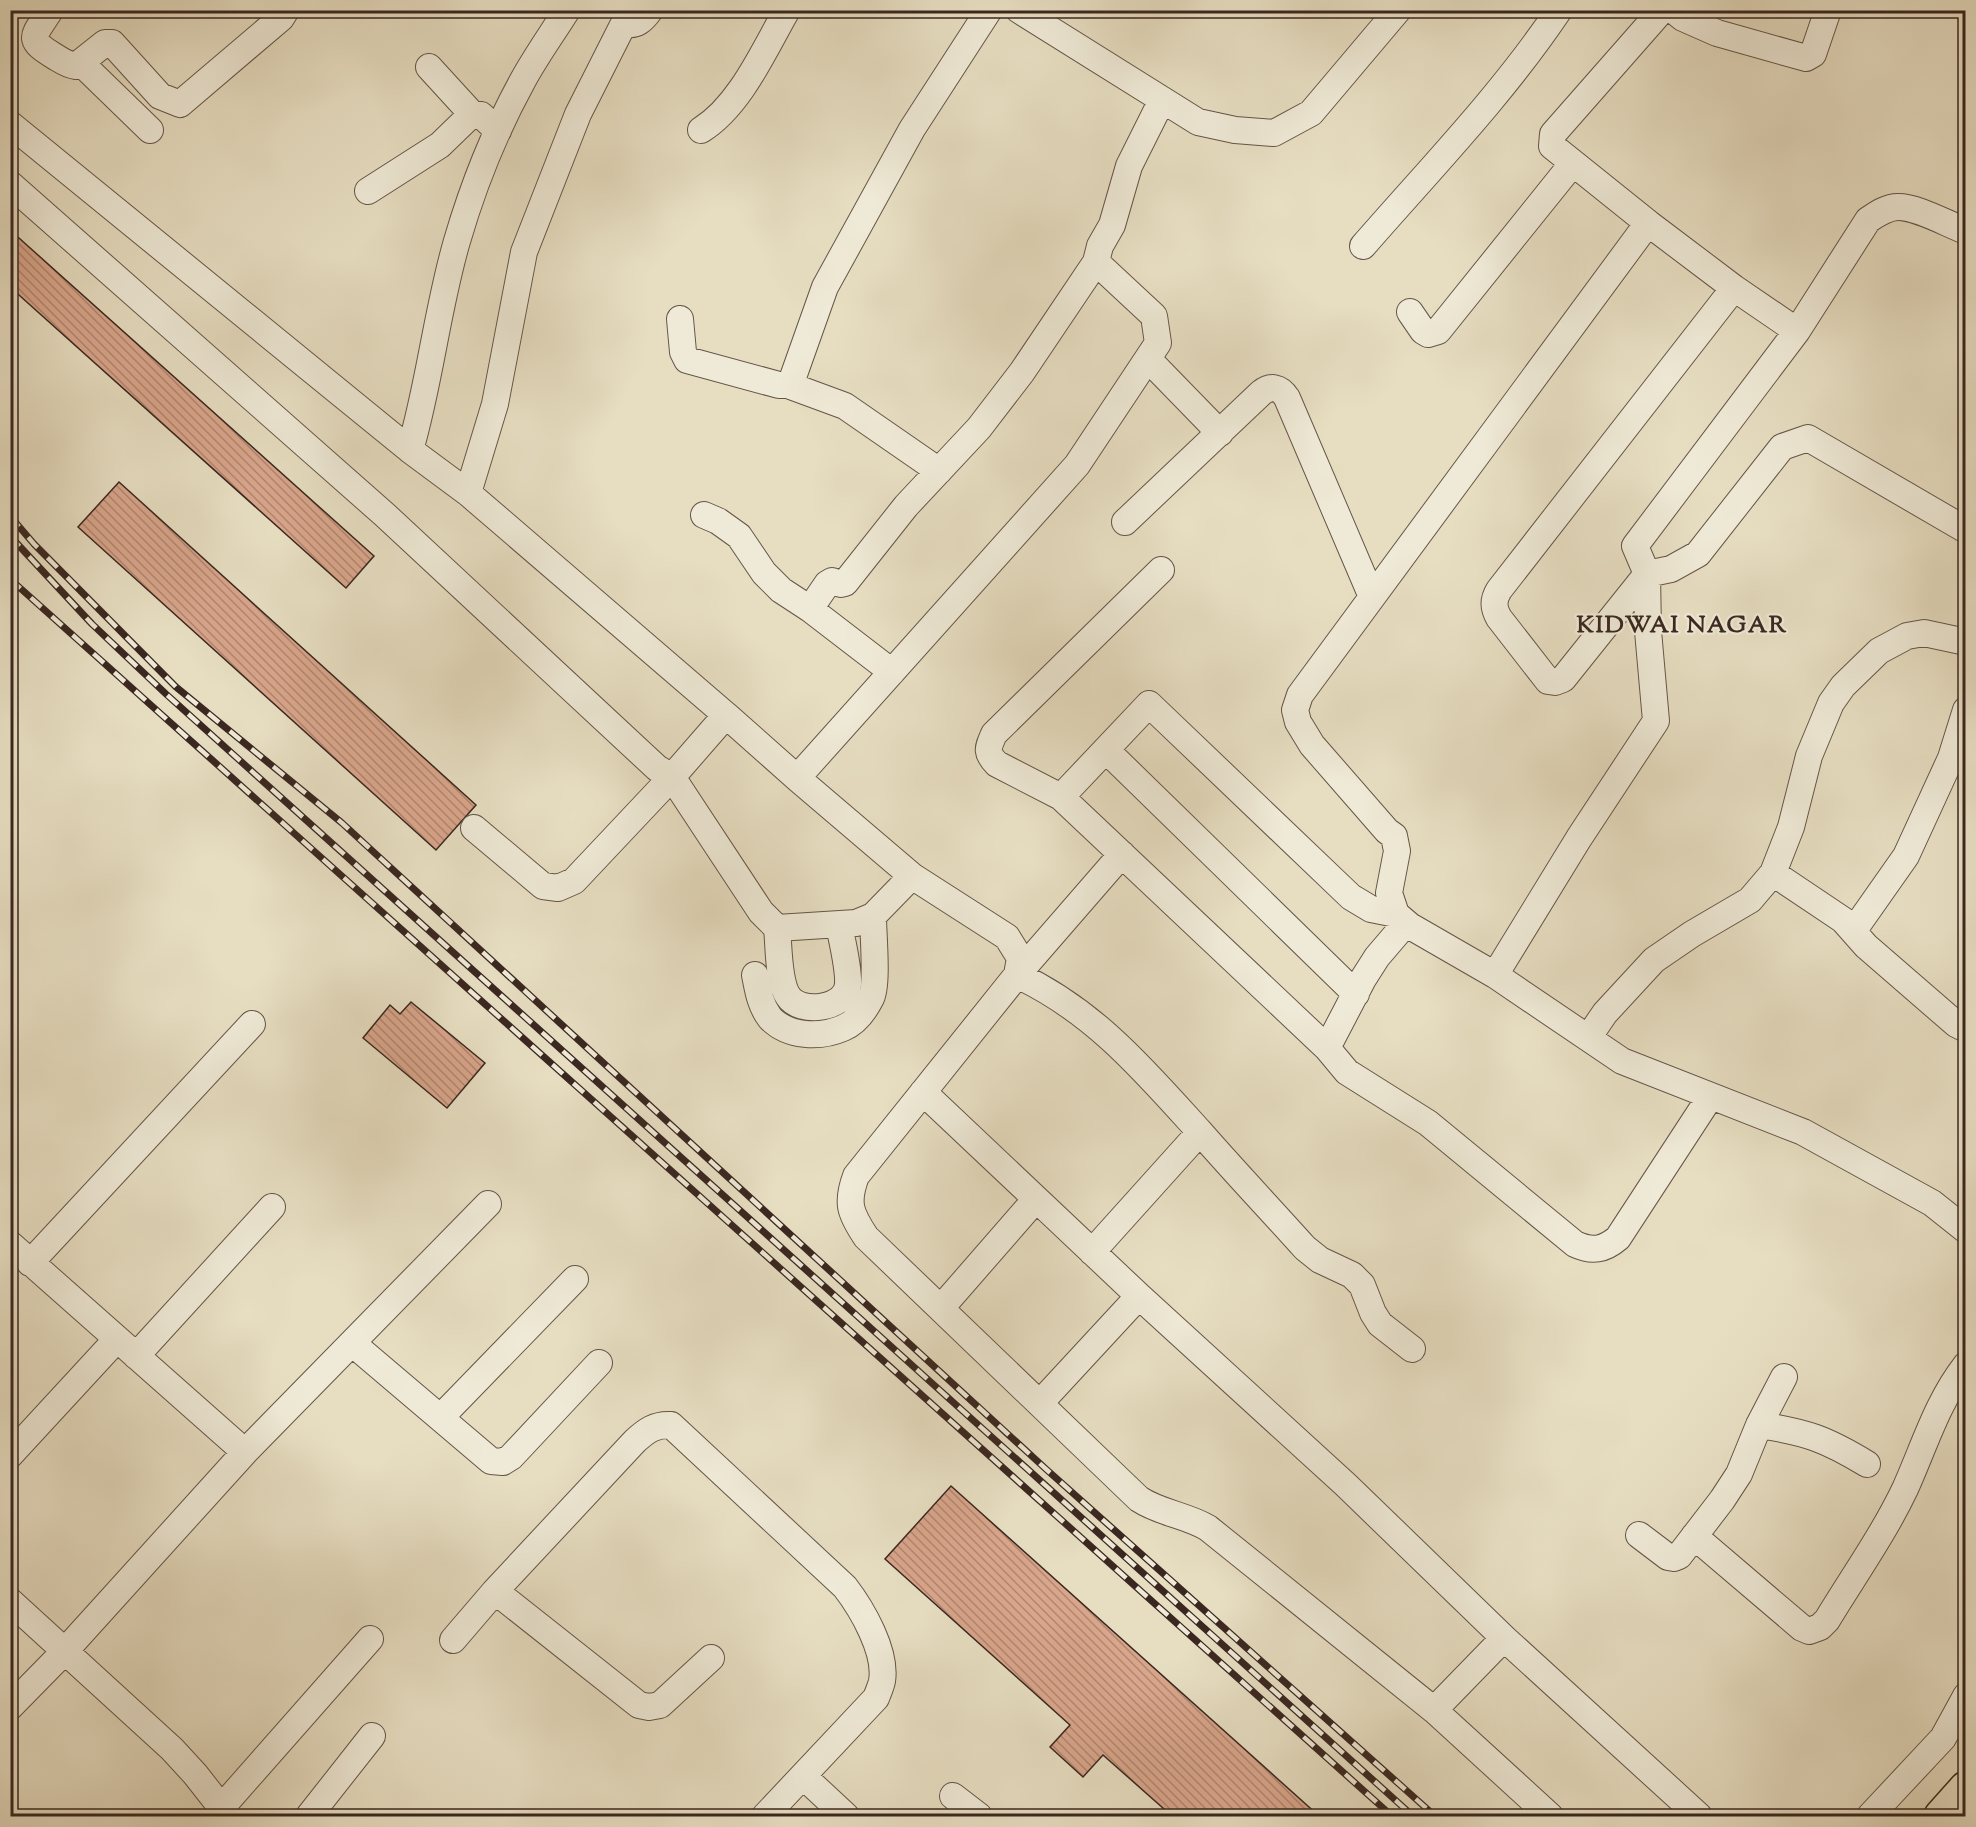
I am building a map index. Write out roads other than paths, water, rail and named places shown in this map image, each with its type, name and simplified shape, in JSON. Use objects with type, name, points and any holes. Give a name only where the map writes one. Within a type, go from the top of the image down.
[{"type":"main road","points":[[1941,1816],[1965,1788]]},
{"type":"street","points":[[49,11],[35,33],[35,43],[68,65],[76,66],[105,43],[112,43],[160,96],[180,104],[281,18],[286,10]]},
{"type":"street","points":[[410,450],[419,418],[456,243],[472,195],[498,130],[523,79],[567,10]]},
{"type":"street","points":[[468,493],[495,404],[524,252],[532,229],[578,114],[624,23],[635,24],[643,20],[650,10]]},
{"type":"street","points":[[701,130],[713,123],[738,95],[788,10]]},
{"type":"street","points":[[788,385],[792,380],[825,287],[912,129],[989,10]]},
{"type":"street","points":[[1019,11],[1198,122],[1235,130],[1274,133],[1311,113],[1398,10]]},
{"type":"street","points":[[1363,246],[1490,102],[1542,36],[1559,10]]},
{"type":"street","points":[[1662,10],[1553,134],[1552,146],[1648,224],[1734,288],[1797,331]]},
{"type":"street","points":[[1673,10],[1683,18],[1717,33],[1806,58],[1812,54],[1828,10]]},
{"type":"street","points":[[81,63],[150,130]]},
{"type":"street","points":[[429,67],[472,114],[481,115],[498,130]]},
{"type":"street","points":[[810,609],[827,584],[832,581],[845,583],[906,506],[979,428],[1022,372],[1096,262],[1100,246],[1112,225],[1129,166],[1162,100]]},
{"type":"street","points":[[368,191],[440,145],[472,114]]},
{"type":"street","points":[[10,124],[410,450],[468,493],[912,876],[1007,937],[1020,958],[1017,975]]},
{"type":"street","points":[[1410,312],[1423,331],[1428,334],[1438,331],[1573,163]]},
{"type":"street","points":[[10,184],[385,515],[657,768],[672,777],[761,912],[777,928],[783,985],[793,1002],[810,1007],[824,1006],[843,996],[848,986],[839,925]]},
{"type":"street","points":[[1495,975],[1579,838],[1656,721],[1648,632],[1647,574],[1635,546],[1797,331],[1868,220],[1883,211],[1897,207],[1910,209],[1965,231]]},
{"type":"street","points":[[1401,919],[1389,893],[1397,851],[1394,836],[1387,831],[1312,745],[1298,722],[1295,710],[1300,695],[1648,224]]},
{"type":"street","points":[[797,778],[1077,465],[1158,343],[1154,316],[1096,262]]},
{"type":"street","points":[[1734,288],[1494,599],[1494,610],[1548,681],[1555,682],[1563,679],[1647,574],[1671,569],[1698,554],[1782,447],[1808,438],[1965,530]]},
{"type":"street","points":[[680,319],[683,352],[687,360],[779,385],[788,385],[845,406],[939,471]]},
{"type":"street","points":[[1148,359],[1220,433]]},
{"type":"street","points":[[1125,522],[1268,388],[1275,388],[1283,391],[1372,597]]},
{"type":"street","points":[[705,515],[739,536],[764,573],[781,590],[810,609],[892,672]]},
{"type":"street","points":[[1161,570],[994,734],[988,748],[990,757],[996,764],[1061,796],[1327,1048],[1347,1072],[1428,1123],[1575,1245],[1586,1250],[1598,1250],[1608,1246],[1617,1238],[1710,1097]]},
{"type":"street","points":[[1588,1038],[1605,1013],[1654,960],[1692,934],[1750,900],[1773,873],[1791,827],[1809,756],[1831,703],[1843,686],[1879,651],[1907,636],[1924,633],[1965,642]]},
{"type":"street","points":[[1061,796],[1149,704],[1351,897],[1371,909],[1401,919],[1495,975],[1622,1061],[1803,1132],[1932,1203],[1965,1230]]},
{"type":"street","points":[[1854,930],[1906,856],[1951,758],[1965,710]]},
{"type":"street","points":[[474,828],[543,886],[558,888],[574,881],[672,777],[726,715]]},
{"type":"street","points":[[1106,750],[1356,994]]},
{"type":"street","points":[[1122,854],[1017,975],[856,1176],[850,1194],[850,1208],[855,1221],[866,1237],[1139,1499],[1152,1507],[1196,1521],[1208,1528],[1434,1710],[1550,1816]]},
{"type":"street","points":[[1773,873],[1828,909],[1854,930],[1877,956],[1956,1024],[1965,1029]]},
{"type":"street","points":[[777,928],[856,923],[873,916],[912,876]]},
{"type":"street","points":[[755,975],[761,1003],[777,1024],[795,1034],[844,1028],[857,1018],[872,997],[873,916]]},
{"type":"street","points":[[1327,1048],[1377,957],[1401,919]]},
{"type":"street","points":[[1017,975],[1045,988],[1067,1002],[1143,1068],[1305,1248],[1320,1260],[1352,1275],[1362,1285],[1380,1324],[1412,1349]]},
{"type":"street","points":[[30,1263],[252,1024]]},
{"type":"street","points":[[923,1092],[1092,1252],[1346,1485],[1504,1638],[1699,1816]]},
{"type":"street","points":[[1092,1252],[1200,1132]]},
{"type":"street","points":[[941,1308],[1036,1199]]},
{"type":"street","points":[[10,1707],[64,1652],[245,1452],[488,1204]]},
{"type":"street","points":[[136,1356],[272,1207]]},
{"type":"street","points":[[10,1244],[245,1452]]},
{"type":"street","points":[[441,1417],[575,1279]]},
{"type":"street","points":[[1040,1403],[1140,1296]]},
{"type":"street","points":[[10,1455],[117,1339]]},
{"type":"street","points":[[352,1343],[491,1461],[502,1462],[511,1457],[599,1363]]},
{"type":"street","points":[[1694,1536],[1802,1628],[1809,1631],[1820,1627],[1827,1620],[1890,1519],[1905,1489],[1932,1422],[1965,1365]]},
{"type":"street","points":[[1639,1535],[1668,1557],[1679,1556],[1739,1474],[1759,1425],[1784,1377]]},
{"type":"street","points":[[453,1640],[495,1591],[635,1441],[647,1430],[660,1425],[671,1425],[845,1587],[860,1606],[872,1629],[881,1661],[882,1680],[876,1698],[765,1816]]},
{"type":"street","points":[[1759,1425],[1812,1435],[1832,1443],[1867,1464]]},
{"type":"street","points":[[495,1591],[639,1705],[649,1707],[660,1705],[711,1658]]},
{"type":"street","points":[[10,1601],[172,1749],[225,1812],[370,1639]]},
{"type":"street","points":[[1434,1710],[1504,1638]]},
{"type":"street","points":[[1870,1816],[1943,1737],[1954,1721],[1965,1696]]},
{"type":"street","points":[[309,1816],[372,1736]]},
{"type":"street","points":[[803,1776],[846,1816]]},
{"type":"street","points":[[953,1796],[979,1816]]},
{"type":"railway","points":[[10,516],[34,544],[176,687],[342,823],[1047,1470],[1435,1816]]},
{"type":"railway","points":[[10,536],[92,624],[166,694],[1413,1816]]},
{"type":"railway","points":[[10,579],[1392,1816]]},
{"type":"district","name":"KIDWAI NAGAR","points":[[1682,626]]}]
